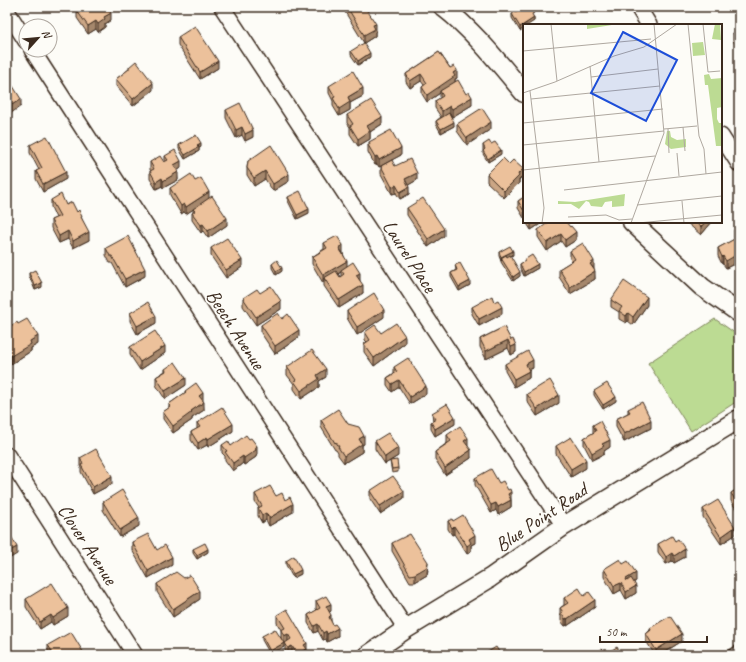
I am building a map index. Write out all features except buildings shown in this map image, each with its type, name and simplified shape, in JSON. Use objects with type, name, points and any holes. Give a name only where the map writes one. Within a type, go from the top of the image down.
[{"type":"street","points":[[12,7],[7,11],[18,28]]},
{"type":"street","name":"Laurel Place","points":[[222,7],[564,526]]},
{"type":"street","points":[[443,7],[470,31],[492,54],[523,92]]},
{"type":"street","points":[[638,7],[648,24]]},
{"type":"street","name":"Beech Avenue","points":[[37,58],[406,629]]},
{"type":"street","points":[[722,138],[739,164]]},
{"type":"street","points":[[633,223],[702,287],[739,313]]},
{"type":"street","name":"Blue Point Road","points":[[368,655],[406,629],[490,578],[564,526],[739,419]]},
{"type":"street","name":"Clover Avenue","points":[[7,455],[135,655]]},
{"type":"lane","points":[[730,655],[739,649]]},
{"type":"green space","points":[[715,319],[739,336],[739,400],[691,431],[648,363]]}]
